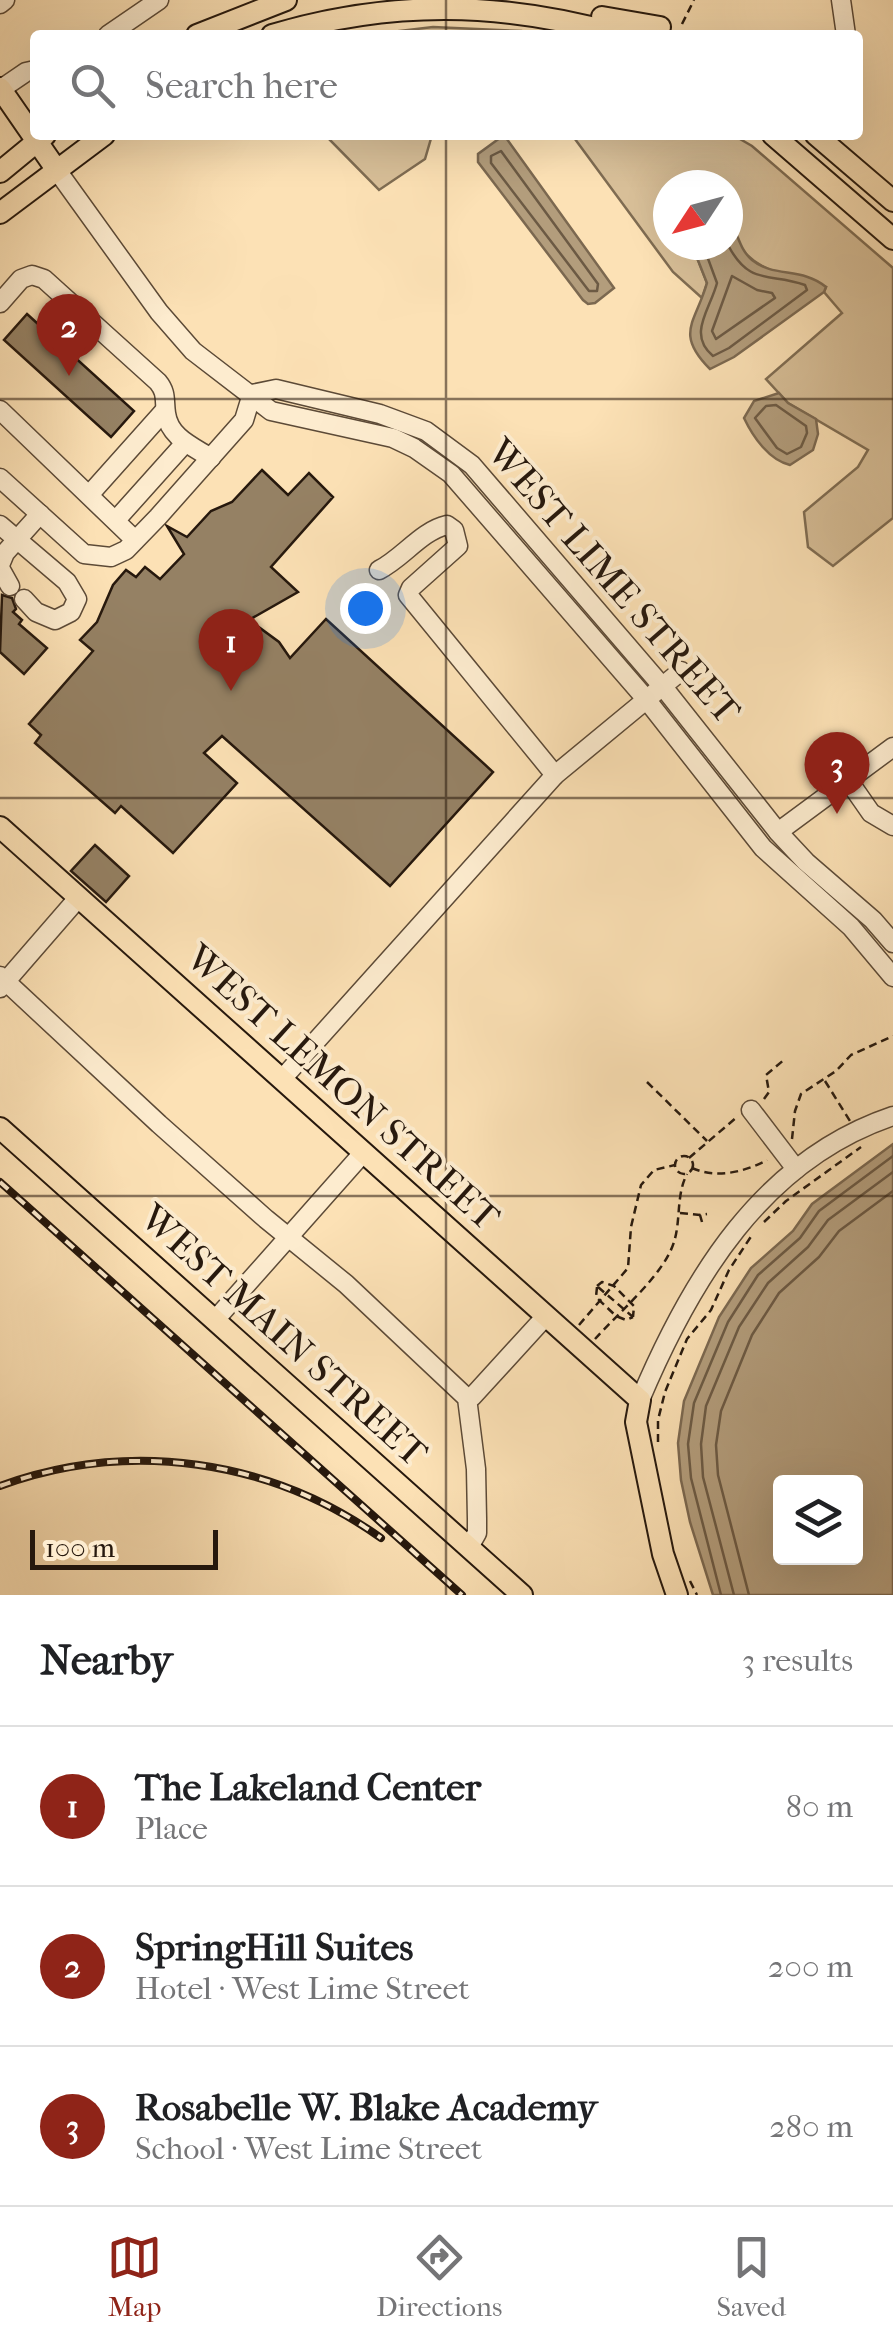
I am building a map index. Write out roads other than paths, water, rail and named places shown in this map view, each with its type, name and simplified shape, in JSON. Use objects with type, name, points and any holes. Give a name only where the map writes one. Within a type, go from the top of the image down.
[{"type":"main road","points":[[210,30],[286,0]]},
{"type":"main road","points":[[592,0],[673,28]]},
{"type":"main road","points":[[283,30],[401,1],[462,2],[601,30]]},
{"type":"main road","points":[[546,16],[578,10],[618,21],[673,28]]},
{"type":"main road","points":[[0,89],[30,125]]},
{"type":"main road","points":[[0,172],[39,140]]},
{"type":"main road","points":[[42,140],[56,169]]},
{"type":"main road","points":[[0,213],[97,140]]},
{"type":"main road","points":[[779,140],[893,239]]},
{"type":"main road","points":[[822,140],[893,202]]},
{"type":"main road","name":"WEST LEMON STREET","points":[[0,827],[640,1400]]},
{"type":"main road","name":"WEST MAIN STREET","points":[[0,1128],[522,1595]]},
{"type":"main road","points":[[640,1400],[636,1422],[663,1554],[684,1589]]},
{"type":"street","points":[[115,30],[159,0]]},
{"type":"street","points":[[841,0],[845,30]]},
{"type":"street","points":[[0,89],[30,71]]},
{"type":"street","points":[[56,169],[158,312],[193,350],[270,412],[393,438],[441,465],[646,699],[763,848],[851,927],[893,977]]},
{"type":"street","points":[[0,303],[21,279],[32,274],[44,279],[162,388],[171,428],[185,443],[210,458]]},
{"type":"street","name":"WEST LIME STREET","points":[[252,394],[276,389],[380,414],[426,431],[472,465],[662,686],[778,832],[893,943]]},
{"type":"street","points":[[0,478],[84,554],[111,557],[136,540],[244,420],[252,394]]},
{"type":"street","points":[[0,410],[136,540]]},
{"type":"street","points":[[90,494],[165,410]]},
{"type":"street","points":[[116,520],[185,443]]},
{"type":"street","points":[[0,525],[18,540],[67,582],[78,599],[71,612],[54,620],[36,612],[17,593],[0,566],[5,553],[18,540],[40,514]]},
{"type":"street","points":[[379,570],[436,527],[447,525],[454,530],[458,546],[408,595],[555,775]]},
{"type":"street","points":[[282,1079],[555,775],[681,671]]},
{"type":"street","points":[[778,832],[893,747]]},
{"type":"street","points":[[848,780],[871,813],[893,826]]},
{"type":"street","points":[[79,897],[2,982],[159,1124],[346,1284],[467,1398],[478,1520],[470,1548]]},
{"type":"street","points":[[751,1110],[796,1169]]},
{"type":"street","points":[[640,1400],[683,1310],[755,1203],[796,1169],[852,1132],[893,1116]]},
{"type":"street","points":[[215,1320],[362,1153]]},
{"type":"street","points":[[467,1398],[546,1316]]},
{"type":"water","points":[[497,140],[508,140],[614,288],[595,303],[583,300],[478,162],[478,154]]},
{"type":"water","points":[[743,248],[761,266],[807,277],[826,287],[734,357],[710,369],[699,357],[690,336],[707,283],[698,260],[743,260]]},
{"type":"water","points":[[779,393],[788,403],[816,419],[818,434],[813,450],[790,465],[762,447],[744,418],[754,401]]},
{"type":"water","points":[[893,1144],[893,1595],[713,1595],[690,1522],[678,1443],[684,1401],[719,1317],[751,1268],[793,1231],[812,1204]]},
{"type":"railway","points":[[0,1182],[462,1595]]},
{"type":"railway","points":[[0,1486],[49,1471],[98,1463],[148,1461],[197,1465],[246,1474],[293,1490],[338,1511],[381,1538]]},
{"type":"place","name":"SpringHill Suites","points":[[69,376]]},
{"type":"place","name":"The Lakeland Center","points":[[231,691]]},
{"type":"place","name":"Rosabelle W. Blake Academy","points":[[837,814]]}]
